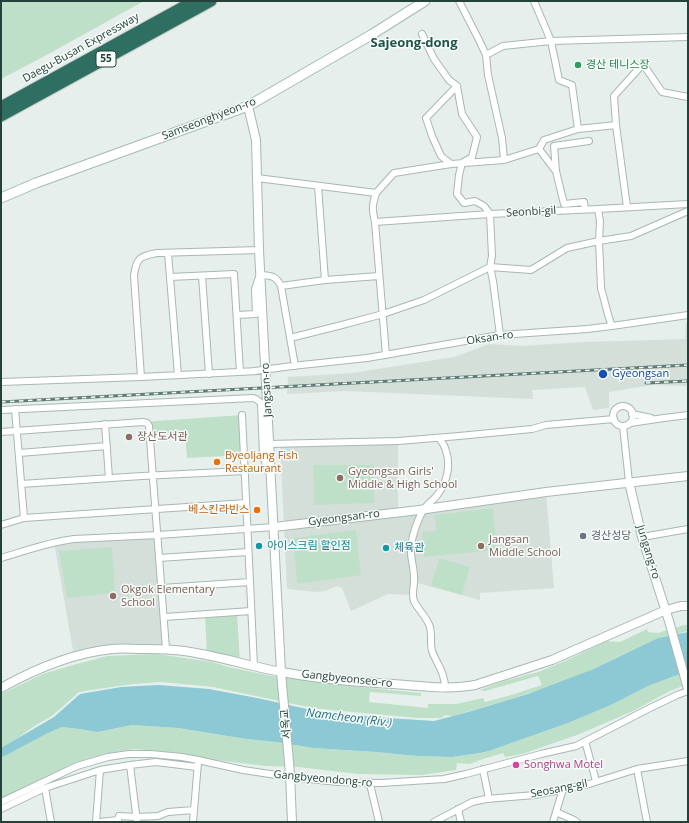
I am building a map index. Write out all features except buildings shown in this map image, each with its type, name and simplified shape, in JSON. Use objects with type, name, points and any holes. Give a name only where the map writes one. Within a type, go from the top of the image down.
[{"type":"highway","name":"Daegu-Busan Expressway","points":[[1,107],[194,1]]},
{"type":"highway","name":"Daegu-Busan Expressway","points":[[1,116],[211,1]]},
{"type":"main road","name":"Samseonghyeon-ro","points":[[1,198],[43,180],[248,106],[371,35],[425,1]]},
{"type":"street","points":[[459,1],[486,55],[488,75],[502,138],[504,160]]},
{"type":"street","points":[[534,1],[551,41],[559,80],[572,85],[578,129]]},
{"type":"street","points":[[422,34],[434,59],[449,80],[457,86],[462,114],[477,137],[472,157],[462,163],[459,175],[458,194],[464,203],[475,201],[484,206],[490,214],[492,256],[490,267],[500,335]]},
{"type":"street","points":[[486,55],[503,46],[551,41],[688,37]]},
{"type":"street","points":[[627,207],[616,125],[614,96],[643,64],[662,92],[688,98]]},
{"type":"street","points":[[451,164],[442,156],[432,136],[426,118],[457,86]]},
{"type":"street","name":"Jangsan-ro","points":[[248,106],[256,140],[259,250],[281,673]]},
{"type":"street","points":[[386,355],[375,222],[372,211],[376,193],[394,173],[451,164],[504,160],[539,149],[544,140],[578,129],[616,125]]},
{"type":"street","points":[[585,210],[584,202],[564,204],[556,171],[554,146],[589,141]]},
{"type":"street","points":[[539,149],[556,171]]},
{"type":"street","points":[[257,178],[376,193]]},
{"type":"street","points":[[318,186],[325,280]]},
{"type":"street","name":"Seonbi-gil","points":[[375,222],[490,214],[688,204]]},
{"type":"street","points":[[598,209],[601,288],[612,326]]},
{"type":"street","points":[[290,338],[383,314],[424,300],[490,267],[531,270],[567,248],[631,236],[688,211]]},
{"type":"street","points":[[141,377],[134,276],[135,266],[140,258],[148,255],[168,253],[259,250]]},
{"type":"street","points":[[168,253],[178,375]]},
{"type":"street","points":[[237,315],[256,314],[255,289],[261,273],[274,277],[279,281],[294,366]]},
{"type":"street","points":[[170,277],[234,274],[240,372]]},
{"type":"street","points":[[202,276],[209,374]]},
{"type":"street","points":[[281,286],[325,280],[379,276]]},
{"type":"street","name":"Oksan-ro","points":[[1,382],[256,371],[386,355],[500,335],[587,329],[688,315]]},
{"type":"street","points":[[1,410],[253,398],[261,403],[263,455],[272,483]]},
{"type":"street","points":[[630,423],[632,414],[628,408],[622,407],[616,410],[614,419],[617,424],[623,426],[630,423],[687,415]]},
{"type":"street","points":[[15,409],[24,518]]},
{"type":"street","points":[[632,414],[648,418],[664,418]]},
{"type":"street","points":[[242,415],[254,666]]},
{"type":"street","points":[[269,444],[390,441],[439,438],[532,430],[546,425],[614,419]]},
{"type":"street","points":[[1,432],[105,424],[147,423],[149,426],[156,509],[166,649]]},
{"type":"street","points":[[105,424],[109,478]]},
{"type":"street","points":[[623,426],[629,482]]},
{"type":"street","points":[[439,438],[447,452],[447,475],[445,483],[438,495],[424,509],[419,519],[411,545],[411,556],[414,577],[413,598],[429,624],[431,645],[445,680],[445,688]]},
{"type":"street","points":[[19,453],[107,446]]},
{"type":"street","points":[[21,484],[244,471]]},
{"type":"street","name":"Gyeongsan-ro","points":[[1,558],[64,540],[274,527],[629,482],[688,476]]},
{"type":"street","name":"Jungang-ro","points":[[629,482],[642,537],[666,610],[688,690]]},
{"type":"street","points":[[1,525],[24,518],[246,503]]},
{"type":"street","points":[[642,537],[688,529]]},
{"type":"street","points":[[160,558],[248,552]]},
{"type":"street","points":[[162,588],[250,582]]},
{"type":"street","name":"Gangbyeonseo-ro","points":[[1,688],[51,664],[71,657],[90,652],[113,649],[166,649],[196,653],[281,673],[330,679],[445,688],[460,687],[475,685],[552,660],[666,610],[681,606],[688,606]]},
{"type":"street","points":[[164,617],[251,611]]},
{"type":"street","name":"서옥교","points":[[281,673],[290,775]]},
{"type":"street","name":"Gangbyeondong-ro","points":[[1,802],[77,766],[108,757],[125,754],[151,754],[198,760],[243,770],[338,782],[370,784],[444,779],[576,746],[688,690]]},
{"type":"street","points":[[585,741],[596,782]]},
{"type":"street","points":[[193,822],[198,760]]},
{"type":"street","name":"Seosang-gil","points":[[434,822],[472,802],[535,795],[596,782],[636,768],[688,761]]},
{"type":"street","points":[[1,809],[46,788],[100,770],[156,762],[197,767]]},
{"type":"street","points":[[130,765],[136,820]]},
{"type":"street","points":[[636,768],[648,822]]},
{"type":"street","points":[[483,769],[489,799]]},
{"type":"street","points":[[96,822],[100,770]]},
{"type":"street","points":[[290,775],[292,822]]},
{"type":"street","points":[[370,784],[378,822]]},
{"type":"street","points":[[46,788],[51,822]]},
{"type":"street","points":[[552,822],[563,789]]},
{"type":"street","points":[[458,809],[462,822]]},
{"type":"street","points":[[100,822],[118,820],[119,816],[136,820],[158,816],[168,812],[194,810]]},
{"type":"street","points":[[556,812],[577,822]]},
{"type":"shaded area","points":[[686,323],[688,323],[688,386],[653,385],[609,392],[609,408],[593,410],[585,387],[532,390],[533,399],[345,391],[287,394],[288,377],[352,373],[454,357],[489,344],[521,346],[583,342],[685,339]]},
{"type":"shaded area","points":[[398,441],[398,512],[546,492],[554,588],[480,593],[480,600],[414,582],[414,580],[408,595],[388,594],[351,611],[342,588],[337,586],[325,591],[317,592],[287,589],[280,444]]},
{"type":"shaded area","name":"Okgok Elementary School","points":[[158,535],[166,649],[113,649],[74,656],[54,542]]},
{"type":"green space","points":[[1,1],[144,1],[1,79]]},
{"type":"green space","points":[[242,415],[243,455],[187,458],[185,432],[150,435],[149,426],[143,422]]},
{"type":"green space","points":[[313,465],[374,465],[374,503],[314,505]]},
{"type":"green space","points":[[493,508],[497,550],[424,557],[422,532],[436,531],[435,515]]},
{"type":"green space","points":[[356,530],[361,575],[297,584],[293,538]]},
{"type":"green space","points":[[112,547],[115,593],[67,598],[59,551]]},
{"type":"green space","points":[[439,558],[470,567],[462,595],[431,586]]},
{"type":"green space","points":[[237,612],[240,663],[207,655],[205,614]]},
{"type":"green space","points":[[688,625],[688,631],[658,638],[584,673],[549,687],[453,716],[445,715],[441,718],[418,718],[313,708],[213,687],[161,682],[133,684],[79,692],[52,716],[1,748],[1,694],[43,674],[107,656],[156,654],[213,662],[228,667],[272,676],[421,693],[421,696],[370,692],[369,702],[428,708],[428,704],[456,704],[483,698],[485,702],[542,685],[538,676],[485,691],[480,690],[504,681],[538,672],[607,641],[620,642],[647,629],[648,632],[658,633]]},
{"type":"green space","points":[[688,671],[688,684],[670,691],[633,711],[577,735],[522,754],[505,757],[503,753],[470,764],[457,763],[456,770],[422,775],[358,774],[298,767],[266,766],[207,759],[182,753],[134,749],[104,754],[74,763],[1,798],[1,758],[62,727],[98,732],[132,725],[178,728],[313,748],[417,756],[452,757],[489,751],[568,723],[611,705],[648,686]]},
{"type":"water","name":"Namcheon (Riv.)","points":[[688,632],[688,671],[648,686],[611,705],[568,723],[480,753],[452,757],[417,756],[313,748],[178,728],[132,725],[98,732],[62,727],[1,758],[1,748],[54,717],[80,694],[121,687],[158,685],[209,689],[316,711],[434,721],[528,694],[591,670],[658,638]]},
{"type":"railway","points":[[1,402],[688,365]]},
{"type":"railway","points":[[646,383],[688,381]]},
{"type":"place","name":"경산 테니스장","points":[[578,65]]},
{"type":"place","name":"Gyeongsan","points":[[603,374]]},
{"type":"place","name":"장산도서관","points":[[129,437]]},
{"type":"place","name":"Byeoljang Fish Restaurant","points":[[217,462]]},
{"type":"place","name":"Gyeongsan Girls' Middle & High School","points":[[340,478]]},
{"type":"place","name":"베스킨라빈스","points":[[257,510]]},
{"type":"place","name":"경산성당","points":[[583,536]]},
{"type":"place","name":"아이스크림 할인점","points":[[259,546]]},
{"type":"place","name":"Jangsan Middle School","points":[[481,546]]},
{"type":"place","name":"체육관","points":[[386,548]]},
{"type":"place","name":"Okgok Elementary School","points":[[113,596]]},
{"type":"place","name":"Songhwa Motel","points":[[516,765]]},
{"type":"district","name":"Sajeong-dong","points":[[414,43]]}]
